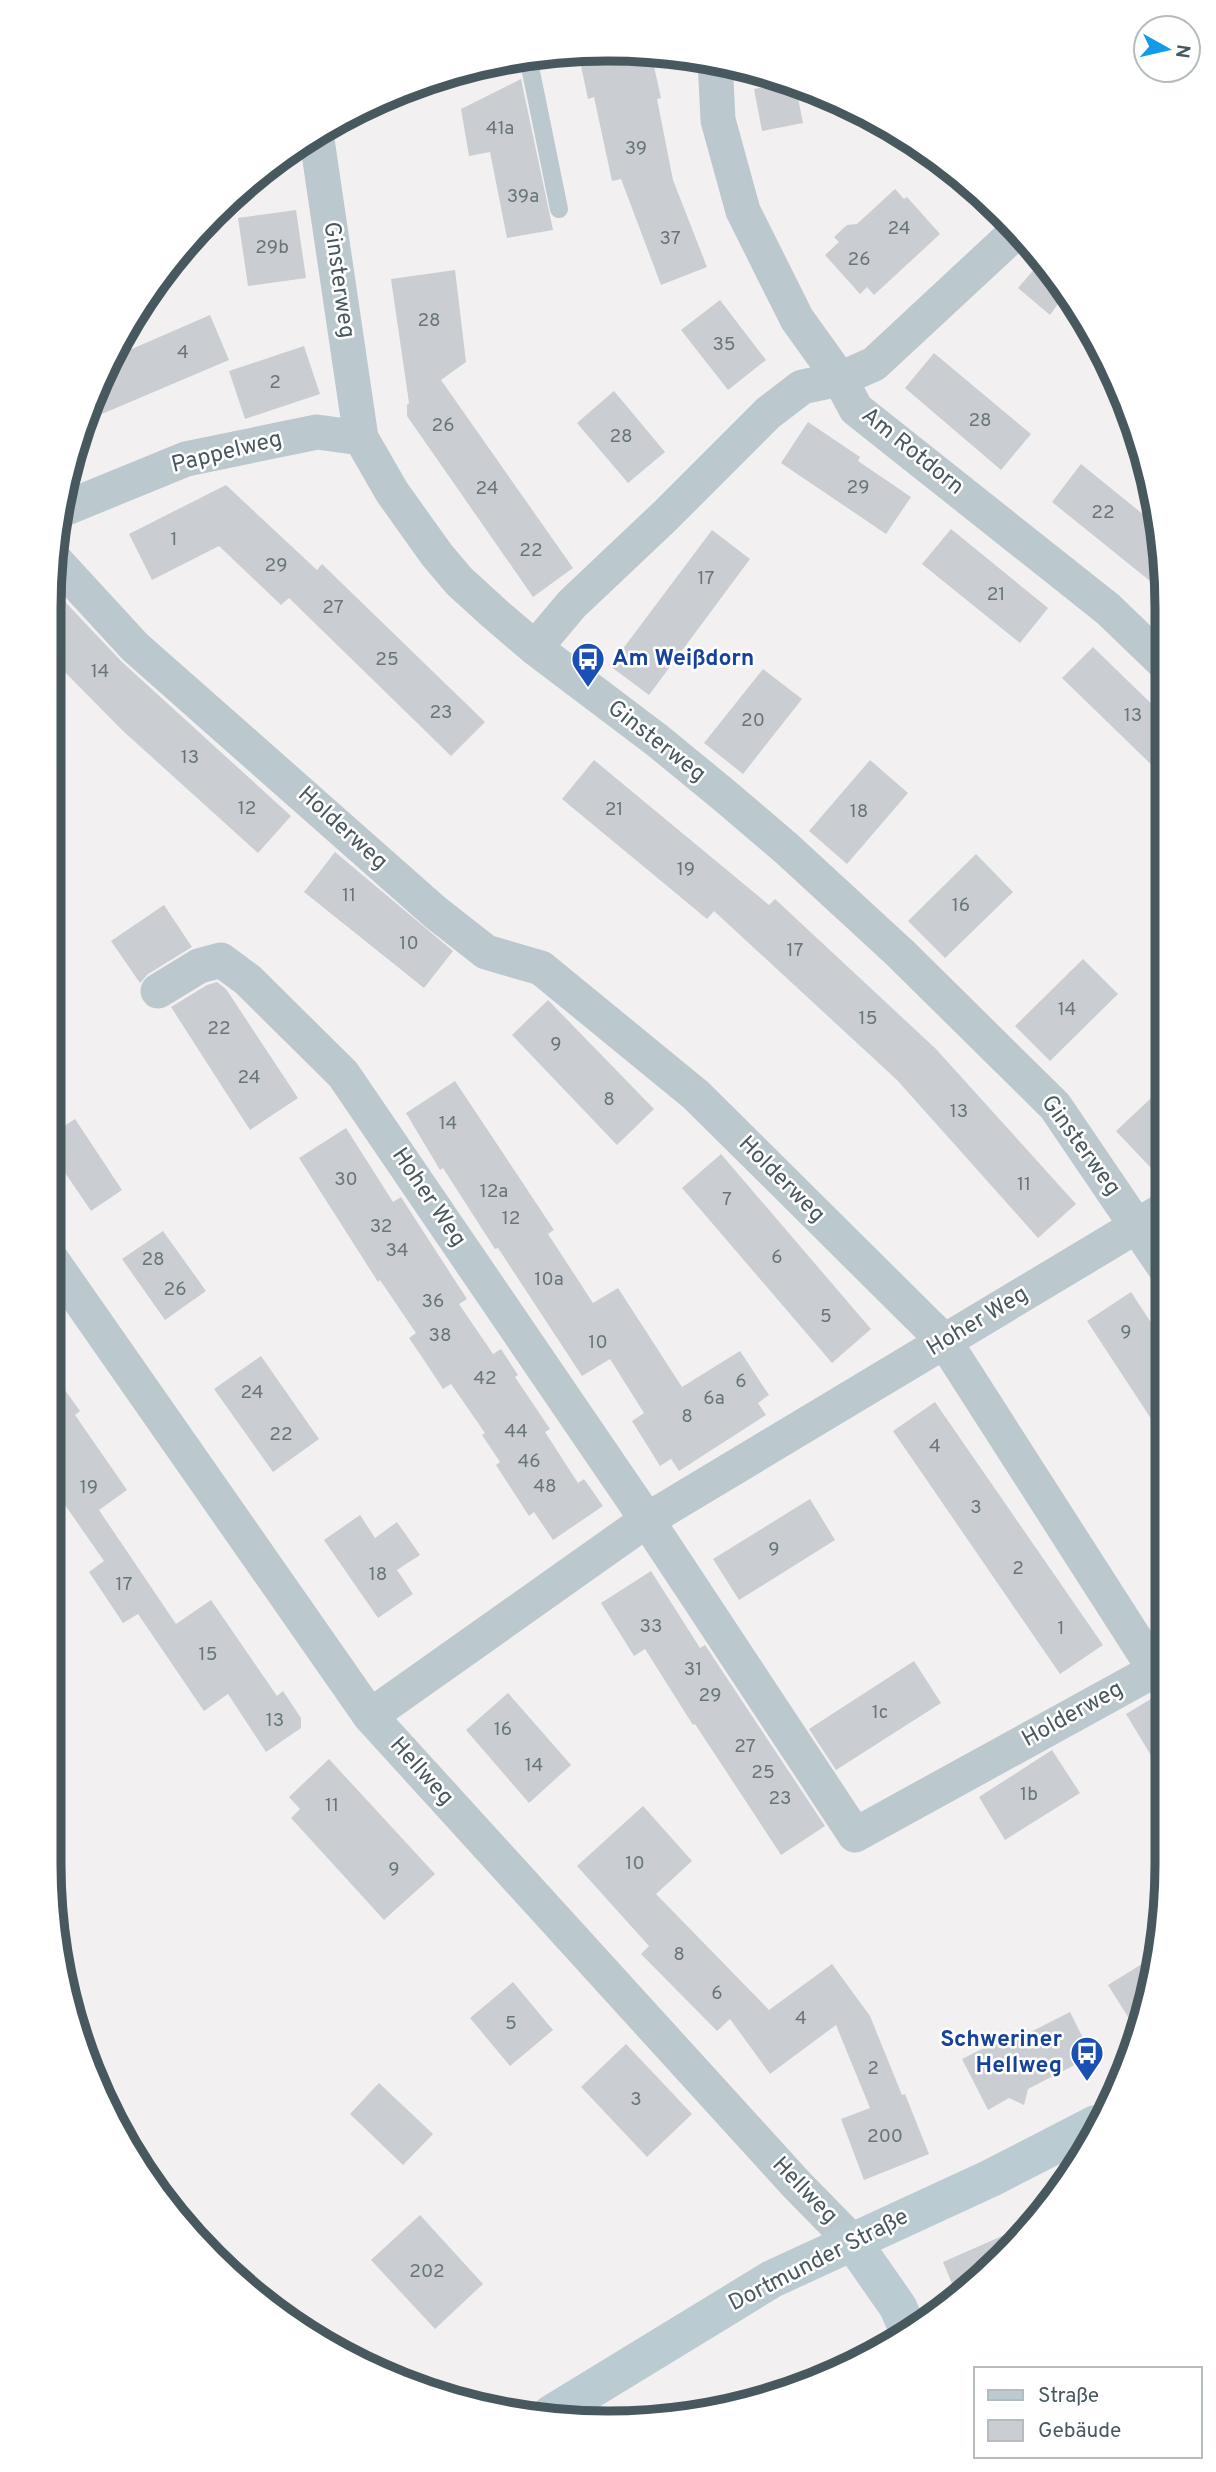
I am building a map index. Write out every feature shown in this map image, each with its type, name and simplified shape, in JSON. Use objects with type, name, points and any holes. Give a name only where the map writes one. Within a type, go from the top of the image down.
[{"type":"main road","name":"Dortmunder Straße","points":[[560,2409],[772,2279],[991,2178],[1085,2130]]},
{"type":"main road","points":[[852,2241],[898,2307],[905,2323]]},
{"type":"street","name":"Am Rotdorn","points":[[716,72],[718,120],[743,211],[797,319],[840,379],[856,409],[1108,609],[1155,654]]},
{"type":"street","name":"Ginsterweg","points":[[319,144],[361,438],[392,492],[437,555],[459,581],[535,648],[658,741],[725,796],[900,953],[1055,1106],[1151,1217]]},
{"type":"street","points":[[535,648],[572,604],[768,413],[802,387],[840,379],[874,364],[1010,238]]},
{"type":"street","name":"Pappelweg","points":[[71,506],[186,458],[317,432],[361,438]]},
{"type":"street","name":"Holderweg","points":[[62,568],[135,647],[435,912],[486,952],[541,968],[696,1096],[945,1342],[1155,1670],[855,1835]]},
{"type":"street","name":"Hoher Weg","points":[[158,991],[199,966],[221,960],[248,980],[343,1074],[647,1520],[855,1835]]},
{"type":"street","name":"Hoher Weg","points":[[370,1716],[647,1520],[1151,1217]]},
{"type":"street","name":"Hellweg","points":[[61,1273],[370,1716],[788,2176],[852,2241]]},
{"type":"lane","points":[[530,67],[559,209]]},
{"type":"building","points":[[580,62],[653,63],[661,98],[657,99],[673,180],[707,267],[661,285],[621,179],[612,181],[594,97],[588,99]]},
{"type":"building","points":[[521,79],[553,230],[507,238],[490,152],[469,156],[461,109]]},
{"type":"building","points":[[770,86],[797,95],[803,123],[762,131],[754,89]]},
{"type":"building","points":[[895,189],[904,199],[907,197],[940,234],[874,295],[867,287],[860,294],[825,255],[839,242],[834,237],[847,225],[857,224]]},
{"type":"building","points":[[296,210],[306,278],[248,286],[238,218]]},
{"type":"building","points":[[1036,268],[1061,301],[1050,315],[1018,288]]},
{"type":"building","points":[[455,270],[466,362],[441,380],[573,568],[533,597],[407,416],[409,403],[391,279]]},
{"type":"building","points":[[720,300],[766,360],[728,390],[681,330]]},
{"type":"building","points":[[210,315],[229,360],[96,416],[126,352]]},
{"type":"building","points":[[304,346],[320,394],[245,419],[229,371]]},
{"type":"building","points":[[934,353],[1031,434],[1001,470],[905,388]]},
{"type":"building","points":[[614,391],[665,452],[628,483],[577,423]]},
{"type":"building","points":[[808,422],[860,457],[858,461],[911,497],[886,534],[781,463]]},
{"type":"building","points":[[1081,464],[1147,517],[1154,576],[1150,581],[1052,502]]},
{"type":"building","points":[[226,485],[317,570],[322,564],[485,722],[451,756],[289,598],[281,605],[219,546],[152,580],[129,534]]},
{"type":"building","points":[[951,529],[1048,608],[1020,643],[922,564]]},
{"type":"building","points":[[712,530],[750,559],[649,695],[610,666]]},
{"type":"building","points":[[61,598],[122,662],[291,816],[258,853],[123,731],[61,668]]},
{"type":"building","points":[[1093,647],[1155,707],[1155,768],[1062,678]]},
{"type":"building","points":[[763,669],[802,699],[743,774],[704,743]]},
{"type":"building","points":[[594,760],[769,905],[775,899],[936,1049],[1076,1204],[1038,1238],[897,1080],[714,911],[707,919],[562,799]]},
{"type":"building","points":[[870,760],[908,793],[847,864],[809,831]]},
{"type":"building","points":[[335,852],[453,951],[424,988],[304,892]]},
{"type":"building","points":[[976,854],[1013,892],[945,958],[908,921]]},
{"type":"building","points":[[164,905],[192,947],[148,974],[140,983],[111,941]]},
{"type":"building","points":[[1083,959],[1118,994],[1050,1061],[1015,1026]]},
{"type":"building","points":[[217,982],[226,989],[298,1098],[250,1130],[171,1007],[207,985]]},
{"type":"building","points":[[548,1000],[654,1109],[617,1145],[512,1035]]},
{"type":"building","points":[[455,1081],[554,1230],[548,1234],[593,1303],[618,1288],[682,1387],[740,1351],[769,1395],[758,1403],[766,1415],[679,1471],[671,1459],[660,1466],[632,1421],[644,1413],[610,1359],[582,1376],[443,1168],[440,1170],[406,1113]]},
{"type":"building","points":[[1155,1094],[1155,1164],[1151,1168],[1116,1131]]},
{"type":"building","points":[[75,1119],[122,1190],[91,1211],[61,1167],[61,1128]]},
{"type":"building","points":[[346,1128],[393,1202],[401,1197],[467,1299],[459,1304],[493,1354],[501,1349],[518,1375],[515,1377],[550,1429],[545,1432],[578,1483],[584,1479],[603,1506],[553,1540],[534,1512],[529,1516],[496,1465],[500,1462],[482,1435],[485,1433],[451,1384],[443,1389],[409,1338],[416,1333],[380,1280],[378,1282],[299,1158]]},
{"type":"building","points":[[721,1154],[871,1329],[832,1363],[682,1188]]},
{"type":"building","points":[[163,1231],[206,1291],[165,1320],[122,1259]]},
{"type":"building","points":[[1131,1292],[1155,1329],[1155,1425],[1087,1321]]},
{"type":"building","points":[[261,1356],[319,1439],[273,1472],[214,1389]]},
{"type":"building","points":[[61,1385],[80,1411],[75,1415],[127,1490],[99,1510],[176,1624],[211,1600],[277,1696],[283,1691],[301,1718],[301,1728],[266,1752],[228,1694],[204,1711],[138,1614],[123,1623],[89,1572],[104,1561],[61,1499]]},
{"type":"building","points":[[935,1402],[1103,1645],[1060,1674],[893,1431]]},
{"type":"building","points":[[810,1499],[835,1540],[739,1600],[713,1559]]},
{"type":"building","points":[[360,1515],[375,1538],[397,1522],[420,1555],[397,1570],[413,1594],[378,1618],[324,1540]]},
{"type":"building","points":[[651,1571],[700,1648],[705,1645],[825,1826],[781,1855],[645,1649],[634,1656],[601,1603]]},
{"type":"building","points":[[914,1661],[941,1703],[836,1770],[809,1729]]},
{"type":"building","points":[[508,1693],[571,1765],[529,1803],[466,1730]]},
{"type":"building","points":[[1155,1697],[1155,1762],[1126,1714]]},
{"type":"building","points":[[1052,1750],[1080,1793],[1005,1840],[979,1797]]},
{"type":"building","points":[[329,1759],[435,1874],[384,1920],[291,1818],[300,1809],[289,1797]]},
{"type":"building","points":[[643,1806],[692,1861],[656,1894],[769,2010],[832,1964],[870,2016],[929,2154],[864,2180],[841,2119],[870,2108],[836,2025],[770,2074],[730,2019],[717,2031],[641,1954],[649,1946],[577,1866]]},
{"type":"building","points":[[1146,1962],[1131,2022],[1108,1985]]},
{"type":"building","points":[[513,1982],[553,2030],[510,2066],[470,2018]]},
{"type":"building","points":[[1070,2012],[1092,2056],[1028,2089],[1024,2105],[1009,2098],[988,2110],[962,2059],[996,2042],[999,2048]]},
{"type":"building","points":[[626,2044],[692,2114],[647,2157],[581,2087]]},
{"type":"building","points":[[379,2083],[433,2134],[403,2165],[350,2114]]},
{"type":"building","points":[[420,2215],[483,2284],[435,2329],[371,2260]]},
{"type":"building","points":[[1012,2232],[995,2251],[954,2287],[943,2262]]},
{"type":"place","name":"Am Weißdorn","points":[[588,689]]},
{"type":"place","name":"Schweriner Hellweg","points":[[1087,2083]]}]
